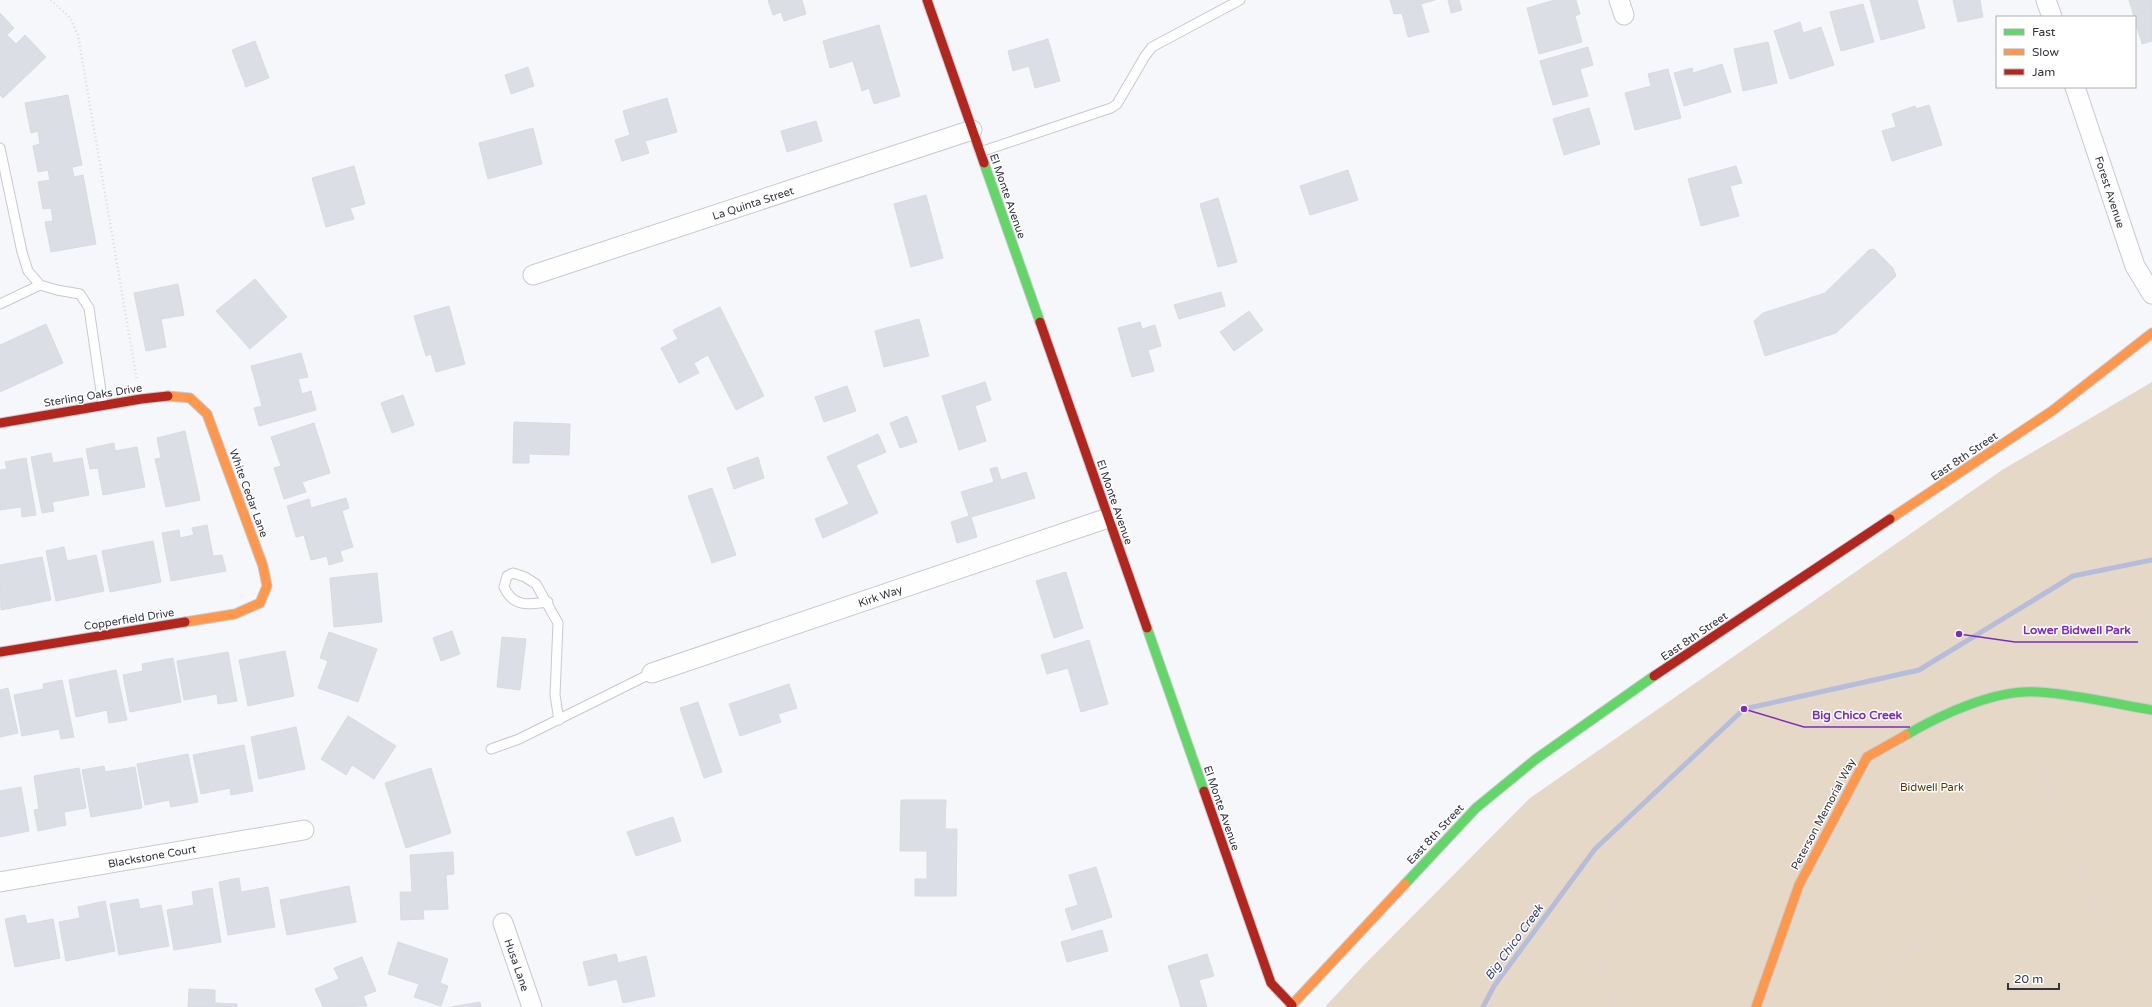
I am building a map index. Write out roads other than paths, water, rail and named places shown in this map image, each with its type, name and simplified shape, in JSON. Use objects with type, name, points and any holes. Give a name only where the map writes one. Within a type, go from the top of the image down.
[{"type":"street","name":"El Monte Avenue","points":[[927,0],[1271,983],[1291,1006]]},
{"type":"street","points":[[2046,0],[2052,16]]},
{"type":"street","name":"Forest Avenue","points":[[2075,88],[2135,266],[2152,294]]},
{"type":"street","name":"La Quinta Street","points":[[533,276],[972,130]]},
{"type":"street","name":"East 8th Street","points":[[1291,1006],[1476,808],[1536,759],[1622,698],[2052,411],[2152,333]]},
{"type":"street","name":"Sterling Oaks Drive","points":[[0,423],[140,399],[164,396],[190,398]]},
{"type":"street","name":"White Cedar Lane","points":[[190,398],[207,414],[263,566],[267,586],[260,603]]},
{"type":"street","name":"Kirk Way","points":[[652,673],[1108,518]]},
{"type":"street","name":"Copperfield Drive","points":[[0,652],[235,614],[260,603]]},
{"type":"street","name":"Peterson Memorial Way","points":[[1756,1007],[1799,885],[1868,757],[1912,731],[1960,708],[2004,695],[2037,692],[2152,710]]},
{"type":"street","name":"Blackstone Court","points":[[0,882],[304,830]]},
{"type":"street","name":"Husa Lane","points":[[503,923],[532,1007]]},
{"type":"lane","points":[[980,152],[1111,108],[1117,104],[1152,46],[1240,0]]},
{"type":"lane","points":[[0,148],[22,252],[28,271],[40,285],[80,294],[89,308],[103,405]]},
{"type":"lane","points":[[0,304],[40,285]]},
{"type":"lane","points":[[548,602],[526,605],[512,599],[504,587],[507,576],[513,573],[526,577],[536,584],[548,602],[554,614],[559,629],[555,694],[559,720]]},
{"type":"lane","points":[[491,749],[519,739],[652,673]]},
{"type":"waterway","name":"Big Chico Creek","points":[[1483,1007],[1494,986],[1595,849],[1744,709],[1919,670],[2073,576],[2152,560]]},
{"type":"place","name":"Lower Bidwell Park","points":[[1959,634]]},
{"type":"place","name":"Big Chico Creek","points":[[1744,709]]},
{"type":"park label","name":"Bidwell Park","points":[[1932,787]]}]
